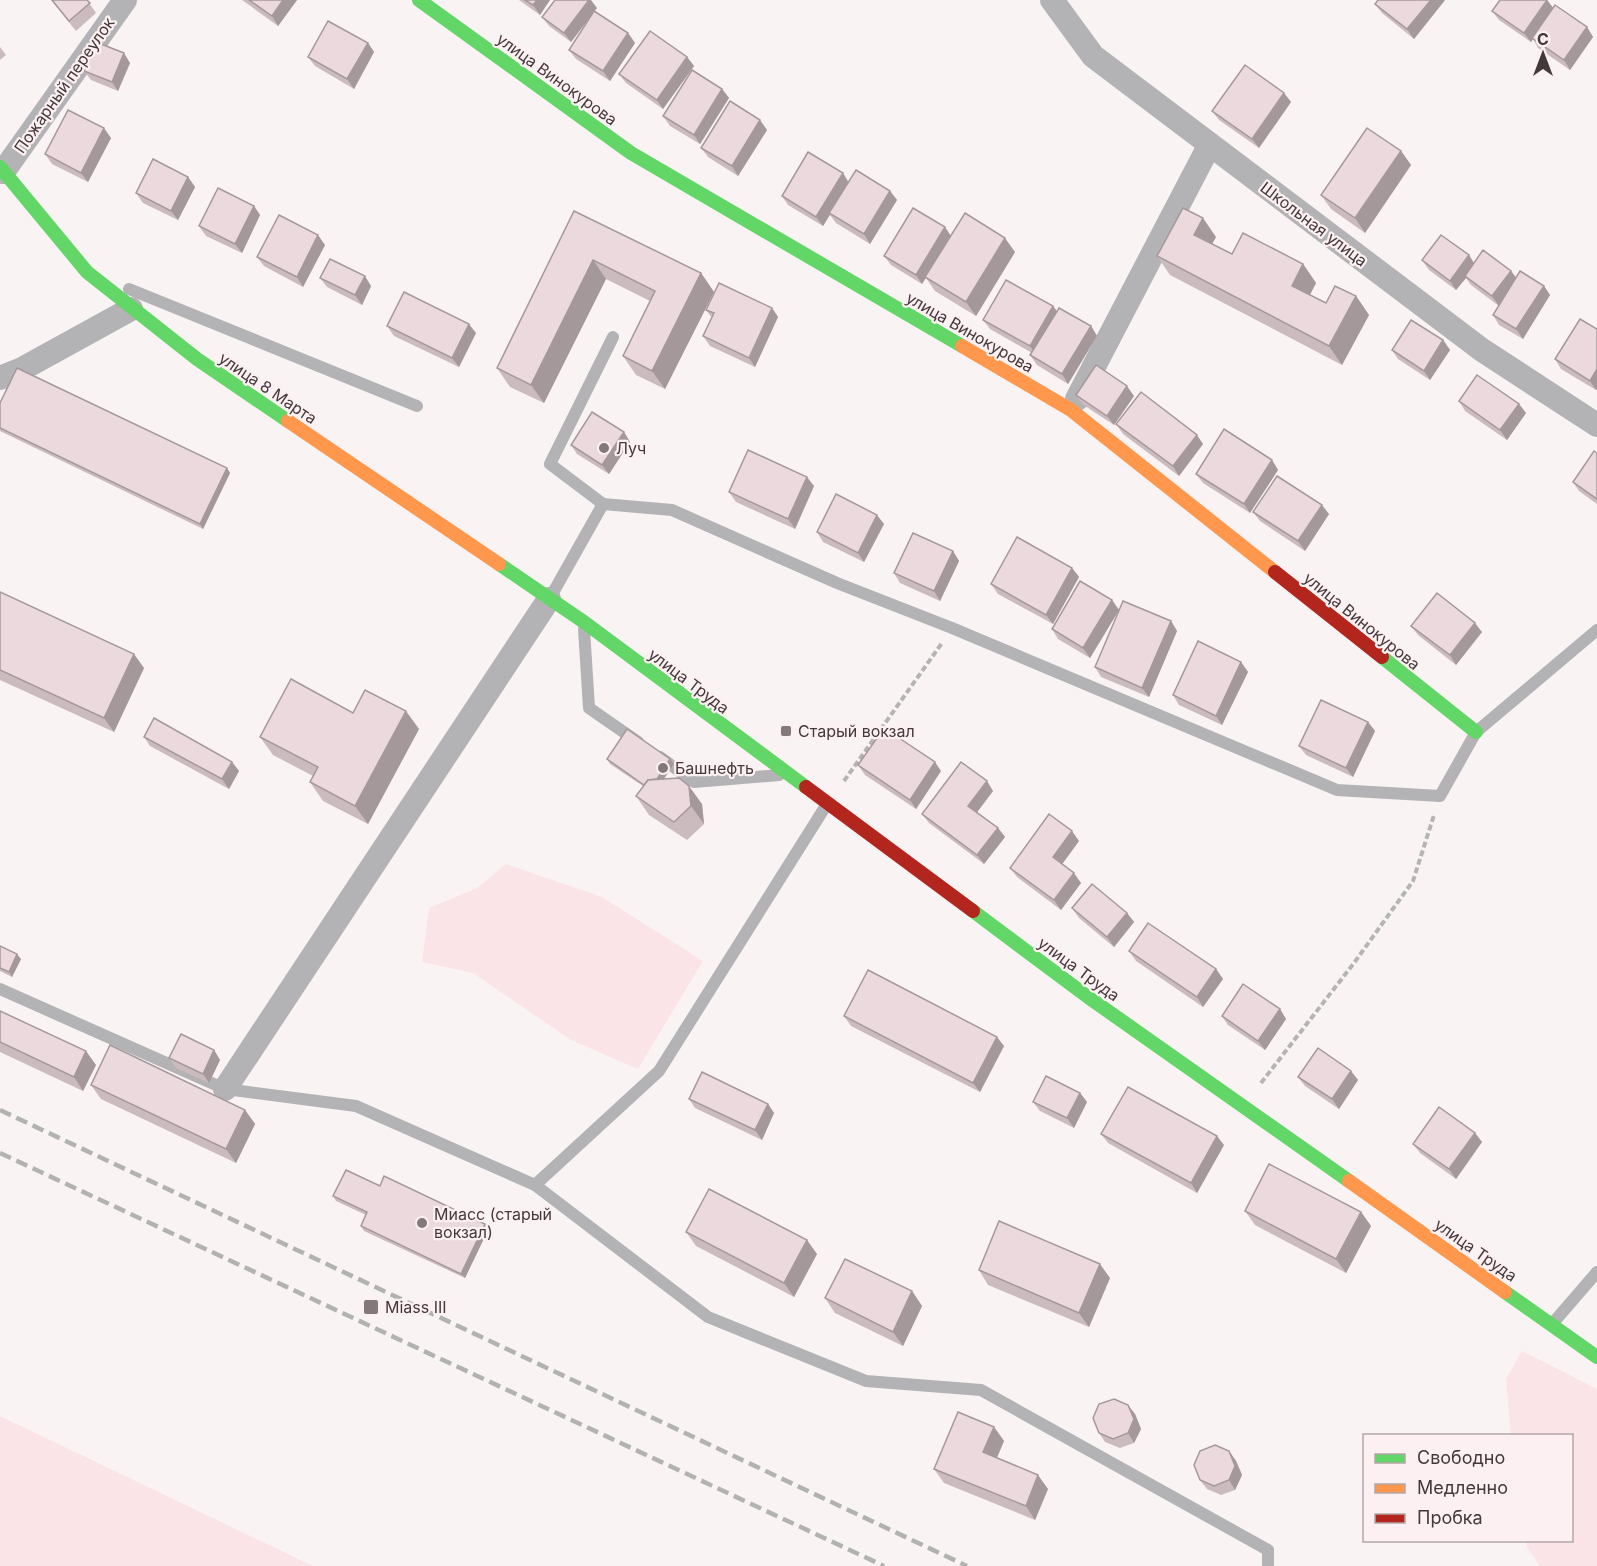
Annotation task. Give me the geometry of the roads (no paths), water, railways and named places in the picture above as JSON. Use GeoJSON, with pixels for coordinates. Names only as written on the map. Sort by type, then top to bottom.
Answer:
{"type":"FeatureCollection","features":[{"type":"Feature","properties":{"kind":"main road","name":"улица Винокурова"},"geometry":{"type":"LineString","coordinates":[[418,0],[631,153],[1071,410],[1476,732]]}},
{"type":"Feature","properties":{"kind":"main road","name":"улица 8 Марта"},"geometry":{"type":"LineString","coordinates":[[2,169],[87,272],[131,309],[196,359],[549,599]]}},
{"type":"Feature","properties":{"kind":"main road","name":"улица Труда"},"geometry":{"type":"LineString","coordinates":[[549,599],[584,622],[1088,997],[1244,1104],[1597,1357]]}},
{"type":"Feature","properties":{"kind":"street","name":"Пожарный переулок"},"geometry":{"type":"LineString","coordinates":[[2,169],[125,0]]}},
{"type":"Feature","properties":{"kind":"street","name":"Школьная улица"},"geometry":{"type":"LineString","coordinates":[[1055,1],[1093,56],[1209,146],[1482,350],[1597,425]]}},
{"type":"Feature","properties":{"kind":"street"},"geometry":{"type":"LineString","coordinates":[[1071,410],[1209,146]]}},
{"type":"Feature","properties":{"kind":"street"},"geometry":{"type":"LineString","coordinates":[[0,378],[22,369],[131,309]]}},
{"type":"Feature","properties":{"kind":"street"},"geometry":{"type":"LineString","coordinates":[[225,1089],[549,599]]}},
{"type":"Feature","properties":{"kind":"lane"},"geometry":{"type":"LineString","coordinates":[[87,272],[417,406]]}},
{"type":"Feature","properties":{"kind":"lane"},"geometry":{"type":"LineString","coordinates":[[613,337],[550,464],[603,504],[672,510],[837,583],[952,628],[1336,790],[1440,796],[1476,732],[1597,630]]}},
{"type":"Feature","properties":{"kind":"lane"},"geometry":{"type":"LineString","coordinates":[[549,599],[603,504]]}},
{"type":"Feature","properties":{"kind":"lane"},"geometry":{"type":"LineString","coordinates":[[584,622],[589,708],[694,782],[787,775]]}},
{"type":"Feature","properties":{"kind":"lane"},"geometry":{"type":"LineString","coordinates":[[535,1185],[659,1071],[828,803]]}},
{"type":"Feature","properties":{"kind":"lane"},"geometry":{"type":"LineString","coordinates":[[0,988],[225,1089],[356,1106],[535,1185],[708,1317],[866,1381],[981,1390],[1268,1550],[1268,1566]]}},
{"type":"Feature","properties":{"kind":"lane"},"geometry":{"type":"LineString","coordinates":[[1552,1324],[1597,1272]]}},
{"type":"Feature","properties":{"kind":"railway"},"geometry":{"type":"LineString","coordinates":[[0,1110],[967,1566]]}},
{"type":"Feature","properties":{"kind":"railway"},"geometry":{"type":"LineString","coordinates":[[0,1153],[884,1566]]}},
{"type":"Feature","properties":{"kind":"place","name":"Луч"},"geometry":{"type":"Point","coordinates":[604,448]}},
{"type":"Feature","properties":{"kind":"place","name":"Старый вокзал"},"geometry":{"type":"Point","coordinates":[786,731]}},
{"type":"Feature","properties":{"kind":"place","name":"Башнефть"},"geometry":{"type":"Point","coordinates":[663,768]}},
{"type":"Feature","properties":{"kind":"place","name":"Миасс (старый вокзал)"},"geometry":{"type":"Point","coordinates":[422,1223]}},
{"type":"Feature","properties":{"kind":"place","name":"Miass III"},"geometry":{"type":"Point","coordinates":[371,1307]}}]}
